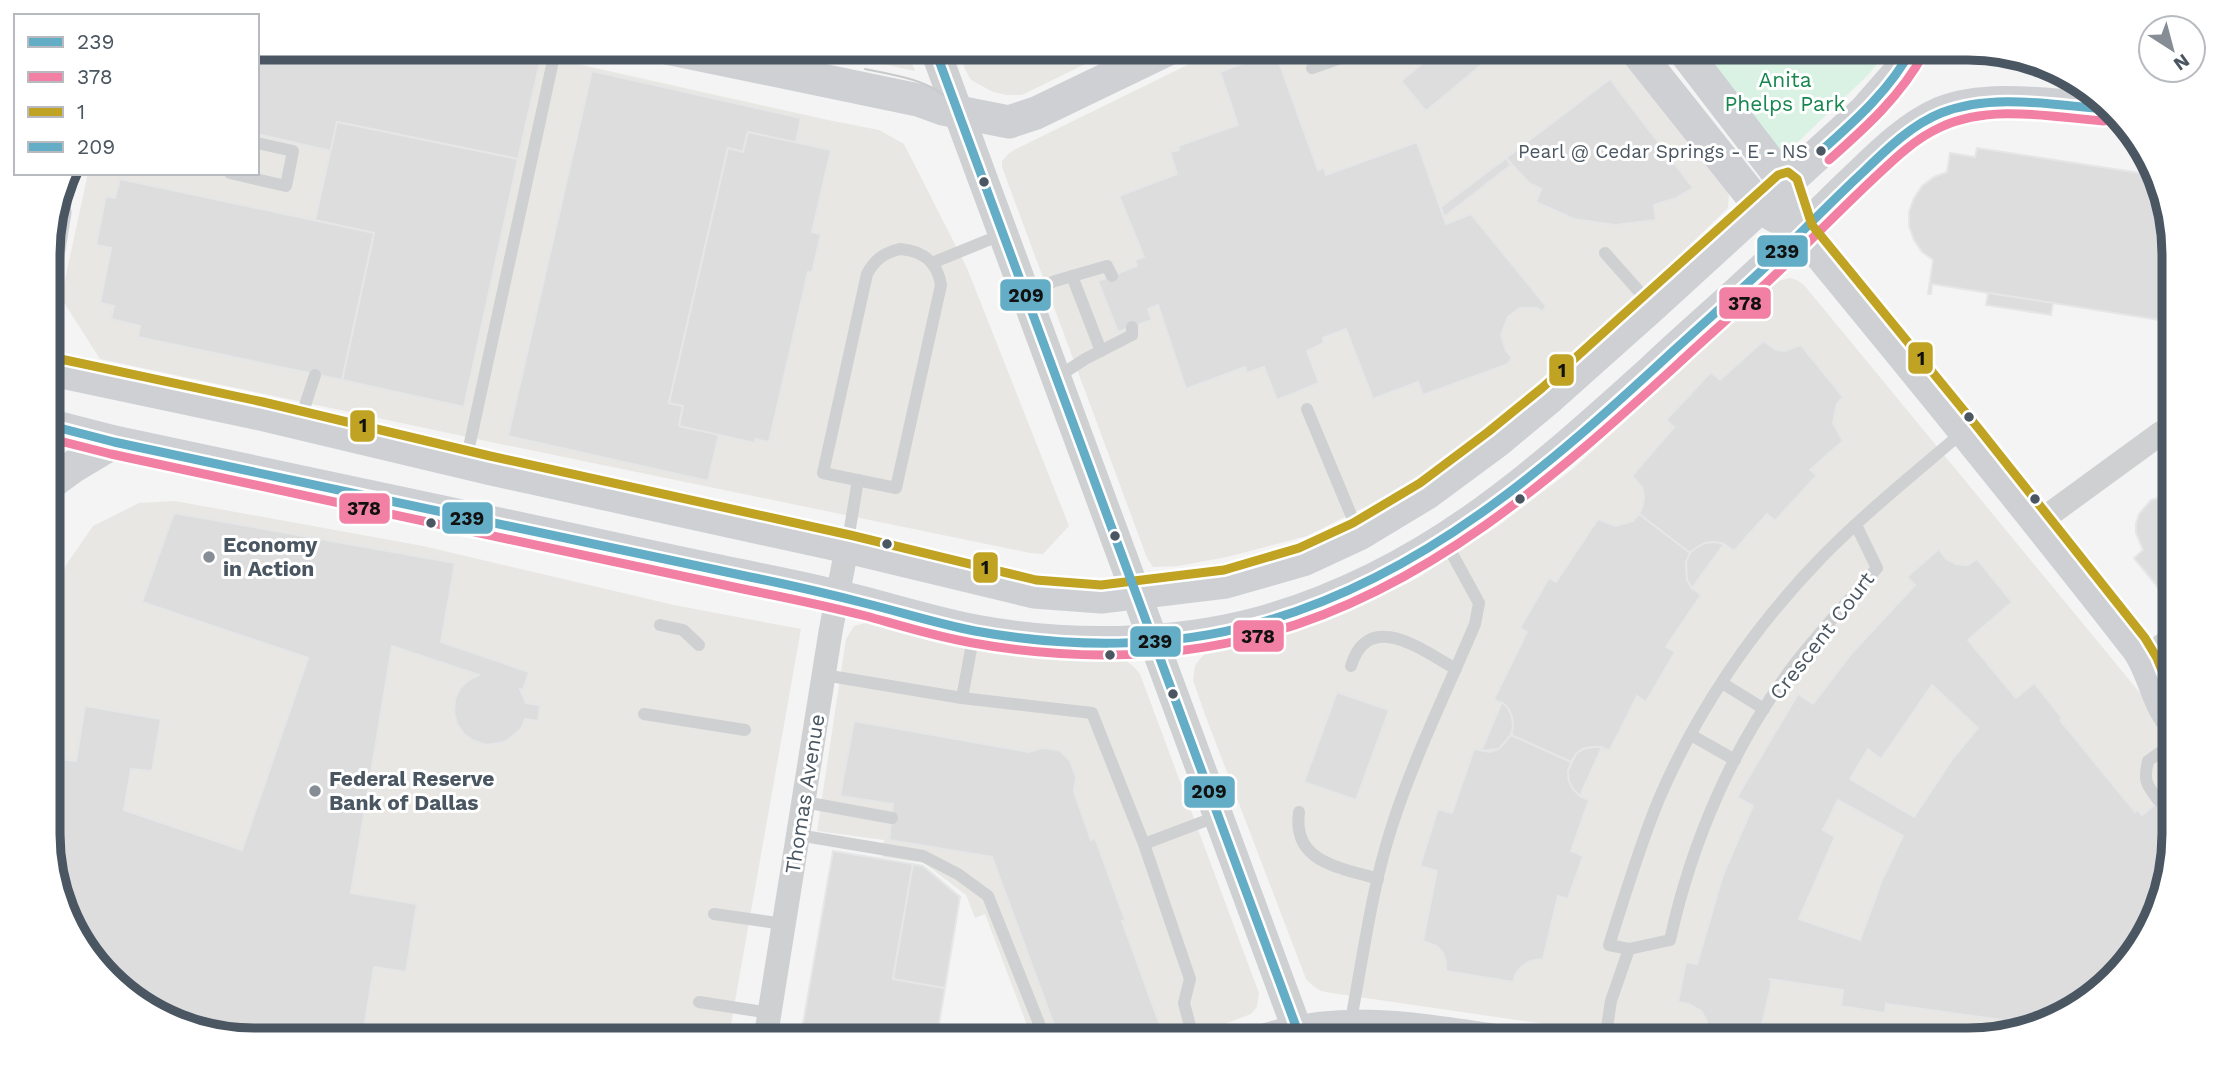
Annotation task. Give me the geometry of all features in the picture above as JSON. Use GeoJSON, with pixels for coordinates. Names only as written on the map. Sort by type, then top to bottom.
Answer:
{"type":"FeatureCollection","features":[{"type":"Feature","properties":{"kind":"main road"},"geometry":{"type":"LineString","coordinates":[[725,60],[1009,122],[1036,113],[1144,60]]}},
{"type":"Feature","properties":{"kind":"main road"},"geometry":{"type":"LineString","coordinates":[[1643,60],[1760,208],[1801,232],[2039,522],[2142,653],[2162,704]]}},
{"type":"Feature","properties":{"kind":"main road"},"geometry":{"type":"LineString","coordinates":[[1691,60],[1786,184],[1801,232]]}},
{"type":"Feature","properties":{"kind":"main road"},"geometry":{"type":"LineString","coordinates":[[60,372],[847,547],[1034,592],[1101,597],[1226,582],[1303,560],[1359,534],[1427,493],[1496,442],[1550,397],[1786,184],[1875,101],[1906,60]]}},
{"type":"Feature","properties":{"kind":"main road"},"geometry":{"type":"LineString","coordinates":[[60,428],[114,442],[837,596],[975,631],[1082,642],[1186,638],[1254,624],[1311,607],[1366,585],[1409,563],[1480,516],[1551,461],[1766,267],[1886,150],[1928,120],[1946,111],[1968,105],[1996,103],[2096,109]]}},
{"type":"Feature","properties":{"kind":"main road"},"geometry":{"type":"LineString","coordinates":[[60,476],[114,442]]}},
{"type":"Feature","properties":{"kind":"main road"},"geometry":{"type":"LineString","coordinates":[[2142,653],[2162,666]]}},
{"type":"Feature","properties":{"kind":"main road"},"geometry":{"type":"LineString","coordinates":[[1336,1028],[1350,1025],[1394,1028]]}},
{"type":"Feature","properties":{"kind":"street"},"geometry":{"type":"LineString","coordinates":[[938,60],[1296,1028]]}},
{"type":"Feature","properties":{"kind":"street"},"geometry":{"type":"LineString","coordinates":[[2039,522],[2162,433]]}},
{"type":"Feature","properties":{"kind":"street","name":"Thomas Avenue"},"geometry":{"type":"LineString","coordinates":[[767,1028],[847,547]]}},
{"type":"Feature","properties":{"kind":"lane"},"geometry":{"type":"LineString","coordinates":[[465,463],[553,60]]}},
{"type":"Feature","properties":{"kind":"lane"},"geometry":{"type":"LineString","coordinates":[[1312,68],[1335,60]]}},
{"type":"Feature","properties":{"kind":"lane"},"geometry":{"type":"LineString","coordinates":[[239,175],[286,186],[293,147],[259,143]]}},
{"type":"Feature","properties":{"kind":"lane"},"geometry":{"type":"LineString","coordinates":[[933,262],[1003,234]]}},
{"type":"Feature","properties":{"kind":"lane"},"geometry":{"type":"LineString","coordinates":[[912,250],[933,262],[941,285],[896,488],[858,480],[823,473],[867,274],[878,258],[888,252],[912,250]]}},
{"type":"Feature","properties":{"kind":"lane"},"geometry":{"type":"LineString","coordinates":[[1605,253],[1652,306]]}},
{"type":"Feature","properties":{"kind":"lane"},"geometry":{"type":"LineString","coordinates":[[1025,293],[1107,266],[1112,276]]}},
{"type":"Feature","properties":{"kind":"lane"},"geometry":{"type":"LineString","coordinates":[[1072,276],[1101,351]]}},
{"type":"Feature","properties":{"kind":"lane"},"geometry":{"type":"LineString","coordinates":[[1056,378],[1132,335],[1132,327]]}},
{"type":"Feature","properties":{"kind":"lane"},"geometry":{"type":"LineString","coordinates":[[299,423],[315,375]]}},
{"type":"Feature","properties":{"kind":"lane"},"geometry":{"type":"LineString","coordinates":[[1307,409],[1359,534]]}},
{"type":"Feature","properties":{"kind":"lane"},"geometry":{"type":"LineString","coordinates":[[1607,1028],[1611,1001],[1629,948],[1609,945],[1646,832],[1691,735],[1722,683],[1788,594],[1856,525],[1965,431]]}},
{"type":"Feature","properties":{"kind":"lane"},"geometry":{"type":"LineString","coordinates":[[847,547],[858,480]]}},
{"type":"Feature","properties":{"kind":"lane","name":"Crescent Court"},"geometry":{"type":"LineString","coordinates":[[1629,948],[1670,940],[1679,899],[1693,857],[1708,816],[1735,760],[1764,709],[1797,662],[1877,568],[1856,525]]}},
{"type":"Feature","properties":{"kind":"lane"},"geometry":{"type":"LineString","coordinates":[[1350,1025],[1378,879],[1391,827],[1475,624],[1479,603],[1444,541]]}},
{"type":"Feature","properties":{"kind":"lane"},"geometry":{"type":"LineString","coordinates":[[660,625],[683,630],[699,645]]}},
{"type":"Feature","properties":{"kind":"lane"},"geometry":{"type":"LineString","coordinates":[[962,698],[975,631]]}},
{"type":"Feature","properties":{"kind":"lane"},"geometry":{"type":"LineString","coordinates":[[1351,666],[1354,655],[1362,645],[1372,638],[1384,636],[1396,637],[1456,668]]}},
{"type":"Feature","properties":{"kind":"lane"},"geometry":{"type":"LineString","coordinates":[[2142,653],[2162,638]]}},
{"type":"Feature","properties":{"kind":"lane"},"geometry":{"type":"LineString","coordinates":[[824,675],[962,698],[1092,713],[1144,844],[1191,979],[1184,1003],[1191,1028]]}},
{"type":"Feature","properties":{"kind":"lane"},"geometry":{"type":"LineString","coordinates":[[1722,683],[1764,709]]}},
{"type":"Feature","properties":{"kind":"lane"},"geometry":{"type":"LineString","coordinates":[[644,714],[745,730]]}},
{"type":"Feature","properties":{"kind":"lane"},"geometry":{"type":"LineString","coordinates":[[1691,735],[1735,760]]}},
{"type":"Feature","properties":{"kind":"lane"},"geometry":{"type":"LineString","coordinates":[[2159,801],[2146,785],[2145,774],[2148,761],[2162,751]]}},
{"type":"Feature","properties":{"kind":"lane"},"geometry":{"type":"LineString","coordinates":[[804,802],[892,818]]}},
{"type":"Feature","properties":{"kind":"lane"},"geometry":{"type":"LineString","coordinates":[[1299,811],[1297,825],[1307,850],[1318,859],[1378,879]]}},
{"type":"Feature","properties":{"kind":"lane"},"geometry":{"type":"LineString","coordinates":[[1144,844],[1218,817]]}},
{"type":"Feature","properties":{"kind":"lane"},"geometry":{"type":"LineString","coordinates":[[799,835],[923,856],[958,874],[988,896],[1041,1028]]}},
{"type":"Feature","properties":{"kind":"lane"},"geometry":{"type":"LineString","coordinates":[[714,914],[784,924]]}},
{"type":"Feature","properties":{"kind":"lane"},"geometry":{"type":"LineString","coordinates":[[699,1002],[770,1013]]}},
{"type":"Feature","properties":{"kind":"shaded area"},"geometry":{"type":"Polygon","coordinates":[[[259,60],[559,60],[879,130],[904,144],[967,268],[1069,526],[1043,554],[1030,553],[100,359],[61,298],[88,175],[259,175],[259,60]]]}},
{"type":"Feature","properties":{"kind":"shaded area"},"geometry":{"type":"Polygon","coordinates":[[[866,60],[911,60],[915,71],[866,60]]]}},
{"type":"Feature","properties":{"kind":"shaded area"},"geometry":{"type":"Polygon","coordinates":[[[961,60],[1093,60],[1022,95],[993,92],[971,80],[961,60]]]}},
{"type":"Feature","properties":{"kind":"shaded area"},"geometry":{"type":"Polygon","coordinates":[[[1197,60],[1627,60],[1727,187],[1728,208],[1596,335],[1486,433],[1391,494],[1307,536],[1227,557],[1178,566],[1153,567],[1147,558],[1002,167],[1002,161],[1014,150],[1197,60]]]}},
{"type":"Feature","properties":{"kind":"shaded area"},"geometry":{"type":"Polygon","coordinates":[[[1790,278],[1804,285],[2162,720],[2160,860],[2147,909],[2136,932],[2105,972],[2065,1003],[2018,1022],[1980,1028],[1571,1028],[1321,991],[1306,979],[1204,712],[1193,680],[1195,666],[1205,654],[1213,651],[1339,616],[1416,579],[1498,526],[1574,468],[1778,281],[1790,278]]]}},
{"type":"Feature","properties":{"kind":"shaded area"},"geometry":{"type":"Polygon","coordinates":[[[175,501],[423,546],[674,605],[801,629],[730,1028],[241,1028],[215,1025],[179,1014],[156,1003],[116,972],[85,932],[66,885],[61,860],[60,708],[63,706],[60,695],[60,583],[66,565],[93,526],[139,503],[175,501]]]}},
{"type":"Feature","properties":{"kind":"shaded area"},"geometry":{"type":"Polygon","coordinates":[[[869,622],[1002,651],[1126,661],[1133,666],[1140,674],[1259,993],[1257,1007],[1251,1014],[1214,1028],[1028,1028],[985,914],[975,918],[966,895],[924,863],[882,857],[884,840],[817,831],[846,639],[854,626],[869,622]]]}},
{"type":"Feature","properties":{"kind":"green space","name":"Anita Phelps Park"},"geometry":{"type":"Polygon","coordinates":[[[1710,60],[1880,60],[1799,141],[1780,150],[1710,60]]]}},
{"type":"Feature","properties":{"kind":"building"},"geometry":{"type":"Polygon","coordinates":[[[259,60],[541,60],[518,159],[337,122],[331,151],[259,134],[259,60]]]}},
{"type":"Feature","properties":{"kind":"building"},"geometry":{"type":"Polygon","coordinates":[[[1251,60],[1278,60],[1318,170],[1324,167],[1326,175],[1417,142],[1446,224],[1471,214],[1546,306],[1542,312],[1537,308],[1520,308],[1508,317],[1501,335],[1506,351],[1512,357],[1508,364],[1423,395],[1418,382],[1373,399],[1346,329],[1323,338],[1324,343],[1307,351],[1319,383],[1277,400],[1264,367],[1247,373],[1245,367],[1186,389],[1158,305],[1148,309],[1152,320],[1118,332],[1098,281],[1137,266],[1135,260],[1144,257],[1119,196],[1177,174],[1170,152],[1179,150],[1178,146],[1238,125],[1220,72],[1251,60]]]}},
{"type":"Feature","properties":{"kind":"building"},"geometry":{"type":"Polygon","coordinates":[[[1427,60],[1487,60],[1426,111],[1401,81],[1427,60]]]}},
{"type":"Feature","properties":{"kind":"building"},"geometry":{"type":"Polygon","coordinates":[[[592,71],[801,118],[796,143],[748,132],[743,152],[728,148],[669,403],[683,406],[679,426],[719,434],[708,481],[508,436],[592,71]]]}},
{"type":"Feature","properties":{"kind":"building"},"geometry":{"type":"Polygon","coordinates":[[[1610,79],[1693,188],[1676,198],[1654,205],[1656,220],[1615,225],[1574,219],[1536,202],[1541,189],[1529,183],[1506,158],[1610,79]]]}},
{"type":"Feature","properties":{"kind":"building"},"geometry":{"type":"Polygon","coordinates":[[[337,122],[518,159],[464,407],[342,380],[374,233],[315,220],[337,122]]]}},
{"type":"Feature","properties":{"kind":"building"},"geometry":{"type":"Polygon","coordinates":[[[748,132],[831,150],[812,232],[821,234],[812,273],[808,272],[769,442],[755,439],[755,443],[679,426],[683,406],[669,403],[728,148],[743,152],[748,132]]]}},
{"type":"Feature","properties":{"kind":"building"},"geometry":{"type":"Polygon","coordinates":[[[1977,148],[2144,174],[2160,228],[2162,320],[1932,284],[1931,294],[1928,294],[1933,260],[1922,252],[1914,240],[1909,226],[1909,212],[1922,186],[1947,172],[1950,153],[1975,157],[1977,148]]]}},
{"type":"Feature","properties":{"kind":"building"},"geometry":{"type":"Polygon","coordinates":[[[1506,158],[1511,165],[1444,217],[1441,207],[1506,158]]]}},
{"type":"Feature","properties":{"kind":"building"},"geometry":{"type":"Polygon","coordinates":[[[120,179],[374,233],[342,380],[138,337],[140,326],[111,319],[114,306],[100,303],[111,248],[96,245],[106,196],[115,198],[120,179]]]}},
{"type":"Feature","properties":{"kind":"building"},"geometry":{"type":"Polygon","coordinates":[[[1988,293],[2053,303],[2051,315],[1986,305],[1988,293]]]}},
{"type":"Feature","properties":{"kind":"building"},"geometry":{"type":"Polygon","coordinates":[[[1763,341],[1784,351],[1801,345],[1843,397],[1837,404],[1833,423],[1843,441],[1810,470],[1817,475],[1775,521],[1767,514],[1734,551],[1715,542],[1705,543],[1690,553],[1639,514],[1644,496],[1642,487],[1632,476],[1674,427],[1666,420],[1711,372],[1720,380],[1763,341]]]}},
{"type":"Feature","properties":{"kind":"building"},"geometry":{"type":"Polygon","coordinates":[[[2162,498],[2162,592],[2134,558],[2143,550],[2136,533],[2136,524],[2139,514],[2151,500],[2162,498]]]}},
{"type":"Feature","properties":{"kind":"building","name":"Federal Reserve Bank of Dallas"},"geometry":{"type":"Polygon","coordinates":[[[174,513],[455,563],[441,642],[529,672],[523,690],[520,689],[526,703],[540,705],[538,721],[525,719],[521,729],[505,742],[486,745],[464,734],[457,724],[454,712],[455,699],[460,688],[479,675],[392,646],[351,893],[417,904],[406,972],[374,967],[364,1028],[241,1028],[215,1025],[179,1014],[156,1003],[116,972],[85,932],[66,885],[61,860],[60,759],[76,761],[85,706],[161,719],[152,771],[131,769],[124,810],[242,850],[308,658],[142,602],[174,513]]]}},
{"type":"Feature","properties":{"kind":"building"},"geometry":{"type":"Polygon","coordinates":[[[1639,514],[1690,553],[1686,562],[1687,580],[1701,595],[1666,647],[1675,652],[1646,702],[1637,696],[1610,750],[1592,747],[1583,749],[1571,762],[1511,735],[1512,717],[1508,708],[1494,699],[1527,632],[1520,628],[1549,578],[1556,582],[1598,519],[1615,526],[1633,521],[1639,514]]]}},
{"type":"Feature","properties":{"kind":"building"},"geometry":{"type":"Polygon","coordinates":[[[1705,543],[1724,544],[1692,588],[1687,580],[1686,562],[1690,553],[1705,543]]]}},
{"type":"Feature","properties":{"kind":"building"},"geometry":{"type":"Polygon","coordinates":[[[1939,549],[1946,559],[1956,564],[1968,565],[1977,559],[2012,602],[1968,640],[2016,698],[2034,683],[2062,718],[2060,720],[2135,812],[2138,810],[2142,815],[2162,799],[2160,860],[2147,909],[2136,932],[2105,972],[2065,1003],[2018,1022],[2001,1025],[2002,1020],[1886,1004],[1885,1013],[1841,1006],[1843,990],[1769,979],[1772,981],[1761,1028],[1707,1028],[1707,1021],[1701,1011],[1689,1004],[1678,1002],[1686,962],[1697,964],[1723,875],[1753,806],[1737,797],[1798,694],[1813,704],[1851,654],[1915,585],[1907,577],[1939,549]],[[1932,685],[1881,759],[1868,749],[1850,779],[1914,817],[1953,758],[1978,728],[1932,685]],[[1838,800],[1823,830],[1835,837],[1799,919],[1860,940],[1882,880],[1903,836],[1838,800]]]}},
{"type":"Feature","properties":{"kind":"building"},"geometry":{"type":"Polygon","coordinates":[[[1337,692],[1389,710],[1356,800],[1304,782],[1337,692]]]}},
{"type":"Feature","properties":{"kind":"building"},"geometry":{"type":"Polygon","coordinates":[[[1502,702],[1512,717],[1511,735],[1499,749],[1481,751],[1502,702]]]}},
{"type":"Feature","properties":{"kind":"building"},"geometry":{"type":"Polygon","coordinates":[[[854,721],[1029,752],[1042,748],[1059,750],[1070,761],[1076,777],[1074,792],[1091,840],[1095,838],[1161,1028],[1055,1028],[992,857],[889,840],[893,804],[840,796],[854,721]]]}},
{"type":"Feature","properties":{"kind":"building"},"geometry":{"type":"Polygon","coordinates":[[[1511,735],[1571,762],[1569,781],[1580,796],[1589,800],[1571,851],[1583,856],[1568,899],[1558,896],[1543,959],[1530,961],[1522,966],[1513,982],[1446,971],[1443,953],[1437,946],[1423,941],[1437,871],[1420,866],[1438,809],[1452,813],[1474,749],[1490,752],[1499,749],[1511,735]]]}},
{"type":"Feature","properties":{"kind":"building"},"geometry":{"type":"Polygon","coordinates":[[[1592,747],[1602,747],[1580,796],[1569,781],[1568,771],[1576,754],[1592,747]]]}},
{"type":"Feature","properties":{"kind":"building"},"geometry":{"type":"Polygon","coordinates":[[[833,851],[913,864],[893,979],[945,988],[938,1028],[802,1028],[833,851]]]}},
{"type":"Feature","properties":{"kind":"building"},"geometry":{"type":"Polygon","coordinates":[[[913,864],[923,866],[960,897],[945,988],[893,979],[913,864]]]}},
{"type":"Feature","properties":{"kind":"tram line"},"geometry":{"type":"LineString","coordinates":[[933,60],[960,135]]}},
{"type":"Feature","properties":{"kind":"tram line"},"geometry":{"type":"LineString","coordinates":[[865,69],[912,80],[939,92],[951,101],[970,129]]}},
{"type":"Feature","properties":{"kind":"transit line","name":"209"},"geometry":{"type":"LineString","coordinates":[[939,60],[1297,1028]]}},
{"type":"Feature","properties":{"kind":"transit line","name":"239"},"geometry":{"type":"LineString","coordinates":[[1821,151],[1860,116],[1905,60]]}},
{"type":"Feature","properties":{"kind":"transit line","name":"378"},"geometry":{"type":"LineString","coordinates":[[1829,160],[1893,97],[1920,60]]}},
{"type":"Feature","properties":{"kind":"transit line","name":"239"},"geometry":{"type":"LineString","coordinates":[[60,428],[114,442],[795,586],[975,631],[1082,643],[1190,638],[1259,623],[1318,603],[1375,578],[1429,548],[1480,514],[1578,437],[1763,269],[1890,147],[1930,118],[1981,103],[2022,102],[2096,108]]}},
{"type":"Feature","properties":{"kind":"transit line","name":"378"},"geometry":{"type":"LineString","coordinates":[[60,441],[822,605],[960,641],[1008,649],[1080,655],[1188,650],[1258,636],[1319,617],[1377,591],[1432,561],[1485,526],[1585,447],[1765,285],[1887,166],[1931,132],[1960,120],[2000,114],[2104,121]]}},
{"type":"Feature","properties":{"kind":"transit line","name":"1"},"geometry":{"type":"LineString","coordinates":[[60,359],[263,402],[490,456],[850,535],[1036,580],[1101,585],[1224,570],[1299,548],[1353,523],[1420,483],[1542,388],[1778,175],[1788,172],[1797,179],[1812,225],[2145,638],[2162,670]]}},
{"type":"Feature","properties":{"kind":"place","name":"Pearl @ Cedar Springs - E - NS"},"geometry":{"type":"Point","coordinates":[1821,151]}},
{"type":"Feature","properties":{"kind":"place","name":"Economy in Action"},"geometry":{"type":"Point","coordinates":[209,557]}},
{"type":"Feature","properties":{"kind":"place","name":"Federal Reserve Bank of Dallas"},"geometry":{"type":"Point","coordinates":[315,791]}}]}
